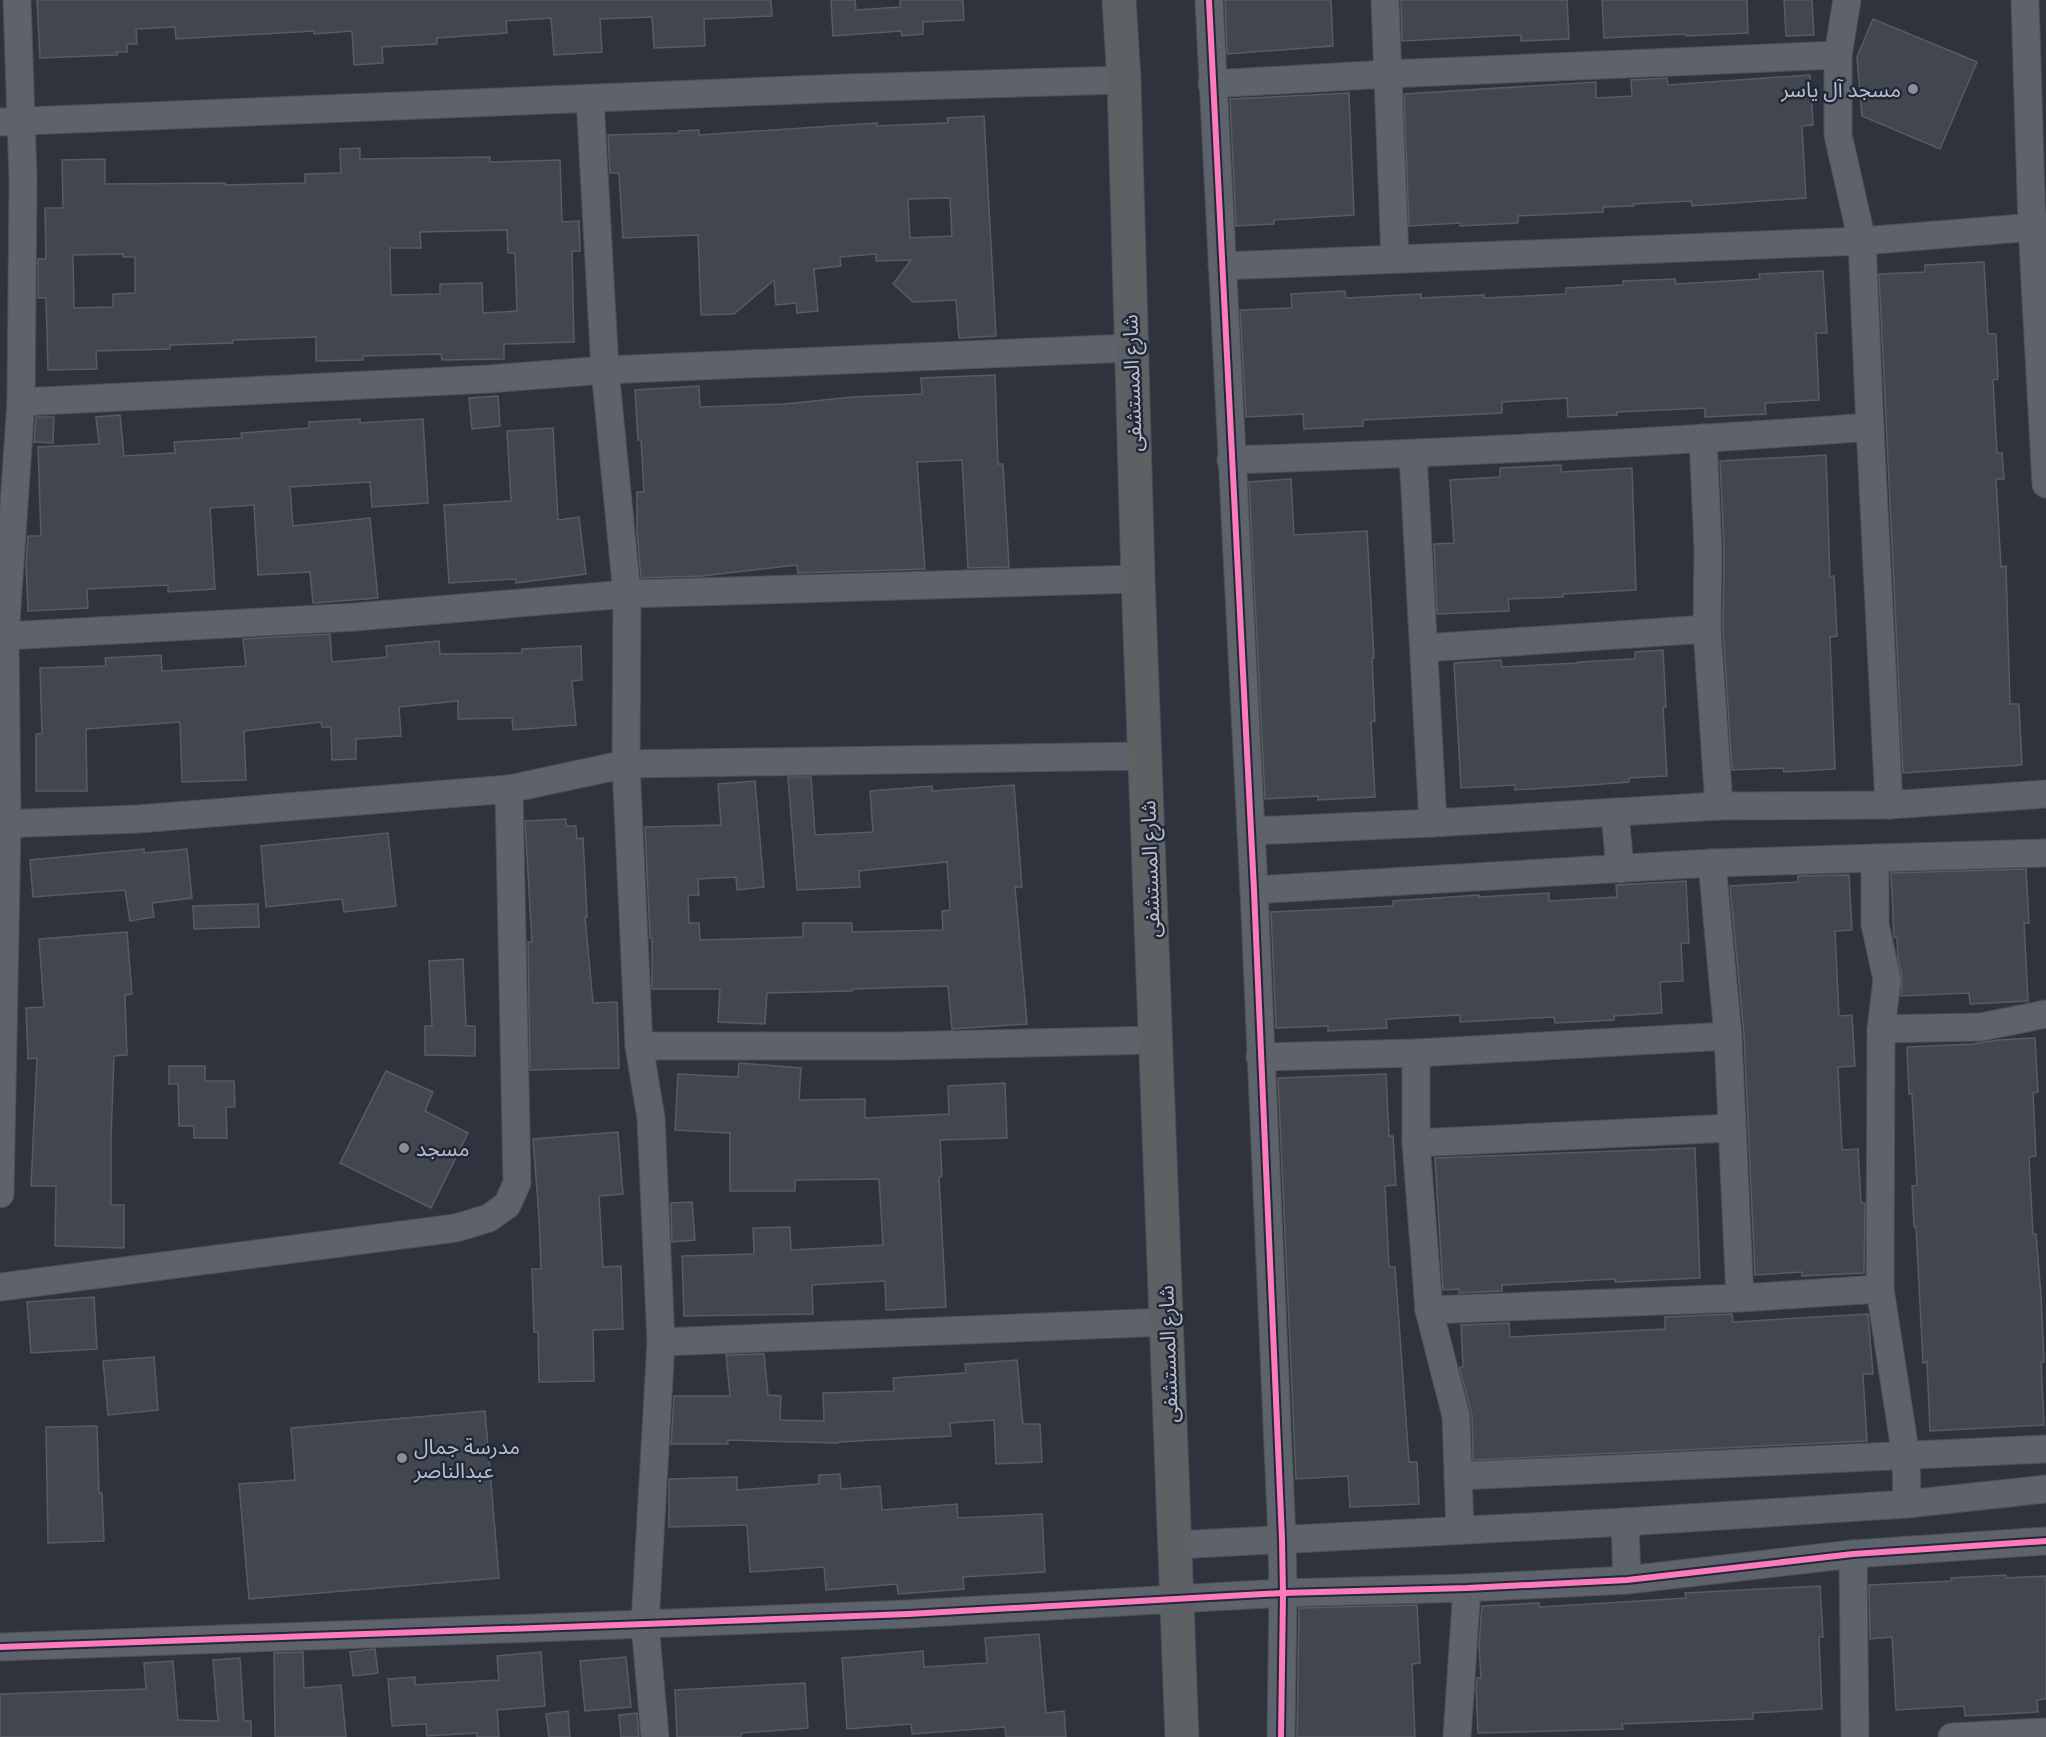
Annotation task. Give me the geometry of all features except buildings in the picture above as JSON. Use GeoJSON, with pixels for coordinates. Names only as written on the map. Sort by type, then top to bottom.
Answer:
{"type":"FeatureCollection","features":[{"type":"Feature","properties":{"kind":"highway","name":"شارع المستشفى"},"geometry":{"type":"LineString","coordinates":[[1119,0],[1124,80],[1138,579],[1182,1737]]}},
{"type":"Feature","properties":{"kind":"street"},"geometry":{"type":"LineString","coordinates":[[0,1194],[5,636],[21,402],[11,121],[17,0]]}},
{"type":"Feature","properties":{"kind":"street"},"geometry":{"type":"LineString","coordinates":[[1209,0],[1254,890],[1282,1539],[1281,1737]]}},
{"type":"Feature","properties":{"kind":"street"},"geometry":{"type":"LineString","coordinates":[[1385,0],[1395,259]]}},
{"type":"Feature","properties":{"kind":"street"},"geometry":{"type":"LineString","coordinates":[[1847,0],[1838,55],[1838,135],[1862,241],[1889,804]]}},
{"type":"Feature","properties":{"kind":"street"},"geometry":{"type":"LineString","coordinates":[[2025,0],[2036,42],[2046,484]]}},
{"type":"Feature","properties":{"kind":"street"},"geometry":{"type":"LineString","coordinates":[[1212,84],[1388,74],[1838,55]]}},
{"type":"Feature","properties":{"kind":"street"},"geometry":{"type":"LineString","coordinates":[[11,121],[846,88],[1124,80]]}},
{"type":"Feature","properties":{"kind":"street"},"geometry":{"type":"LineString","coordinates":[[590,99],[605,370],[627,594],[626,764],[639,1046],[651,1118],[661,1342],[645,1624],[656,1737]]}},
{"type":"Feature","properties":{"kind":"street"},"geometry":{"type":"LineString","coordinates":[[1222,266],[1862,241],[2039,226]]}},
{"type":"Feature","properties":{"kind":"street"},"geometry":{"type":"LineString","coordinates":[[21,402],[489,379],[605,370],[1131,348]]}},
{"type":"Feature","properties":{"kind":"street"},"geometry":{"type":"LineString","coordinates":[[1231,460],[1413,454],[1870,427]]}},
{"type":"Feature","properties":{"kind":"street"},"geometry":{"type":"LineString","coordinates":[[1703,438],[1708,549],[1707,629],[1719,806]]}},
{"type":"Feature","properties":{"kind":"street"},"geometry":{"type":"LineString","coordinates":[[1413,454],[1433,823]]}},
{"type":"Feature","properties":{"kind":"street"},"geometry":{"type":"LineString","coordinates":[[5,636],[355,617],[627,594],[1138,579]]}},
{"type":"Feature","properties":{"kind":"street"},"geometry":{"type":"LineString","coordinates":[[1424,648],[1707,629]]}},
{"type":"Feature","properties":{"kind":"street"},"geometry":{"type":"LineString","coordinates":[[4,824],[138,819],[509,789],[626,764],[1145,756]]}},
{"type":"Feature","properties":{"kind":"street"},"geometry":{"type":"LineString","coordinates":[[0,1287],[456,1228],[489,1218],[507,1205],[517,1183],[509,789]]}},
{"type":"Feature","properties":{"kind":"street"},"geometry":{"type":"LineString","coordinates":[[1251,831],[1719,806],[1889,804],[2046,794]]}},
{"type":"Feature","properties":{"kind":"street"},"geometry":{"type":"LineString","coordinates":[[1615,813],[1620,869]]}},
{"type":"Feature","properties":{"kind":"street"},"geometry":{"type":"LineString","coordinates":[[1254,890],[1712,863],[2046,853]]}},
{"type":"Feature","properties":{"kind":"street"},"geometry":{"type":"LineString","coordinates":[[1875,858],[1875,924],[1887,980],[1881,1029],[1880,1289],[1906,1456],[1907,1504]]}},
{"type":"Feature","properties":{"kind":"street"},"geometry":{"type":"LineString","coordinates":[[1712,863],[1728,1036],[1740,1298]]}},
{"type":"Feature","properties":{"kind":"street"},"geometry":{"type":"LineString","coordinates":[[1881,1029],[1982,1027],[2046,1014]]}},
{"type":"Feature","properties":{"kind":"street"},"geometry":{"type":"LineString","coordinates":[[1260,1058],[1416,1053],[1728,1036]]}},
{"type":"Feature","properties":{"kind":"street"},"geometry":{"type":"LineString","coordinates":[[639,1046],[883,1046],[1157,1040]]}},
{"type":"Feature","properties":{"kind":"street"},"geometry":{"type":"LineString","coordinates":[[1416,1053],[1416,1143],[1429,1311],[1456,1416],[1460,1530]]}},
{"type":"Feature","properties":{"kind":"street"},"geometry":{"type":"LineString","coordinates":[[1416,1143],[1731,1128]]}},
{"type":"Feature","properties":{"kind":"street"},"geometry":{"type":"LineString","coordinates":[[1429,1311],[1740,1298],[1880,1289]]}},
{"type":"Feature","properties":{"kind":"street"},"geometry":{"type":"LineString","coordinates":[[661,1342],[1167,1322]]}},
{"type":"Feature","properties":{"kind":"street"},"geometry":{"type":"LineString","coordinates":[[1458,1476],[2046,1449]]}},
{"type":"Feature","properties":{"kind":"street"},"geometry":{"type":"LineString","coordinates":[[1175,1545],[1625,1522],[1907,1504],[2046,1489]]}},
{"type":"Feature","properties":{"kind":"street"},"geometry":{"type":"LineString","coordinates":[[1625,1522],[1627,1580]]}},
{"type":"Feature","properties":{"kind":"street"},"geometry":{"type":"LineString","coordinates":[[0,1647],[645,1624],[1177,1600],[1283,1593],[1467,1588],[1627,1580],[1852,1554],[2046,1541]]}},
{"type":"Feature","properties":{"kind":"street"},"geometry":{"type":"LineString","coordinates":[[1852,1554],[1855,1737]]}},
{"type":"Feature","properties":{"kind":"street"},"geometry":{"type":"LineString","coordinates":[[1457,1737],[1467,1588]]}},
{"type":"Feature","properties":{"kind":"street"},"geometry":{"type":"LineString","coordinates":[[1952,1737],[2046,1732]]}},
{"type":"Feature","properties":{"kind":"cycle path"},"geometry":{"type":"LineString","coordinates":[[1209,0],[1254,890],[1282,1539],[1281,1737]]}},
{"type":"Feature","properties":{"kind":"cycle path"},"geometry":{"type":"LineString","coordinates":[[0,1647],[908,1614],[1283,1593],[1467,1588],[1627,1580],[1853,1554],[2046,1541]]}},
{"type":"Feature","properties":{"kind":"place","name":"مسجد آل ياسر"},"geometry":{"type":"Point","coordinates":[1913,89]}},
{"type":"Feature","properties":{"kind":"place","name":"مسجد"},"geometry":{"type":"Point","coordinates":[404,1148]}},
{"type":"Feature","properties":{"kind":"place","name":"مدرسة جمال عبدالناصر"},"geometry":{"type":"Point","coordinates":[402,1458]}}]}
